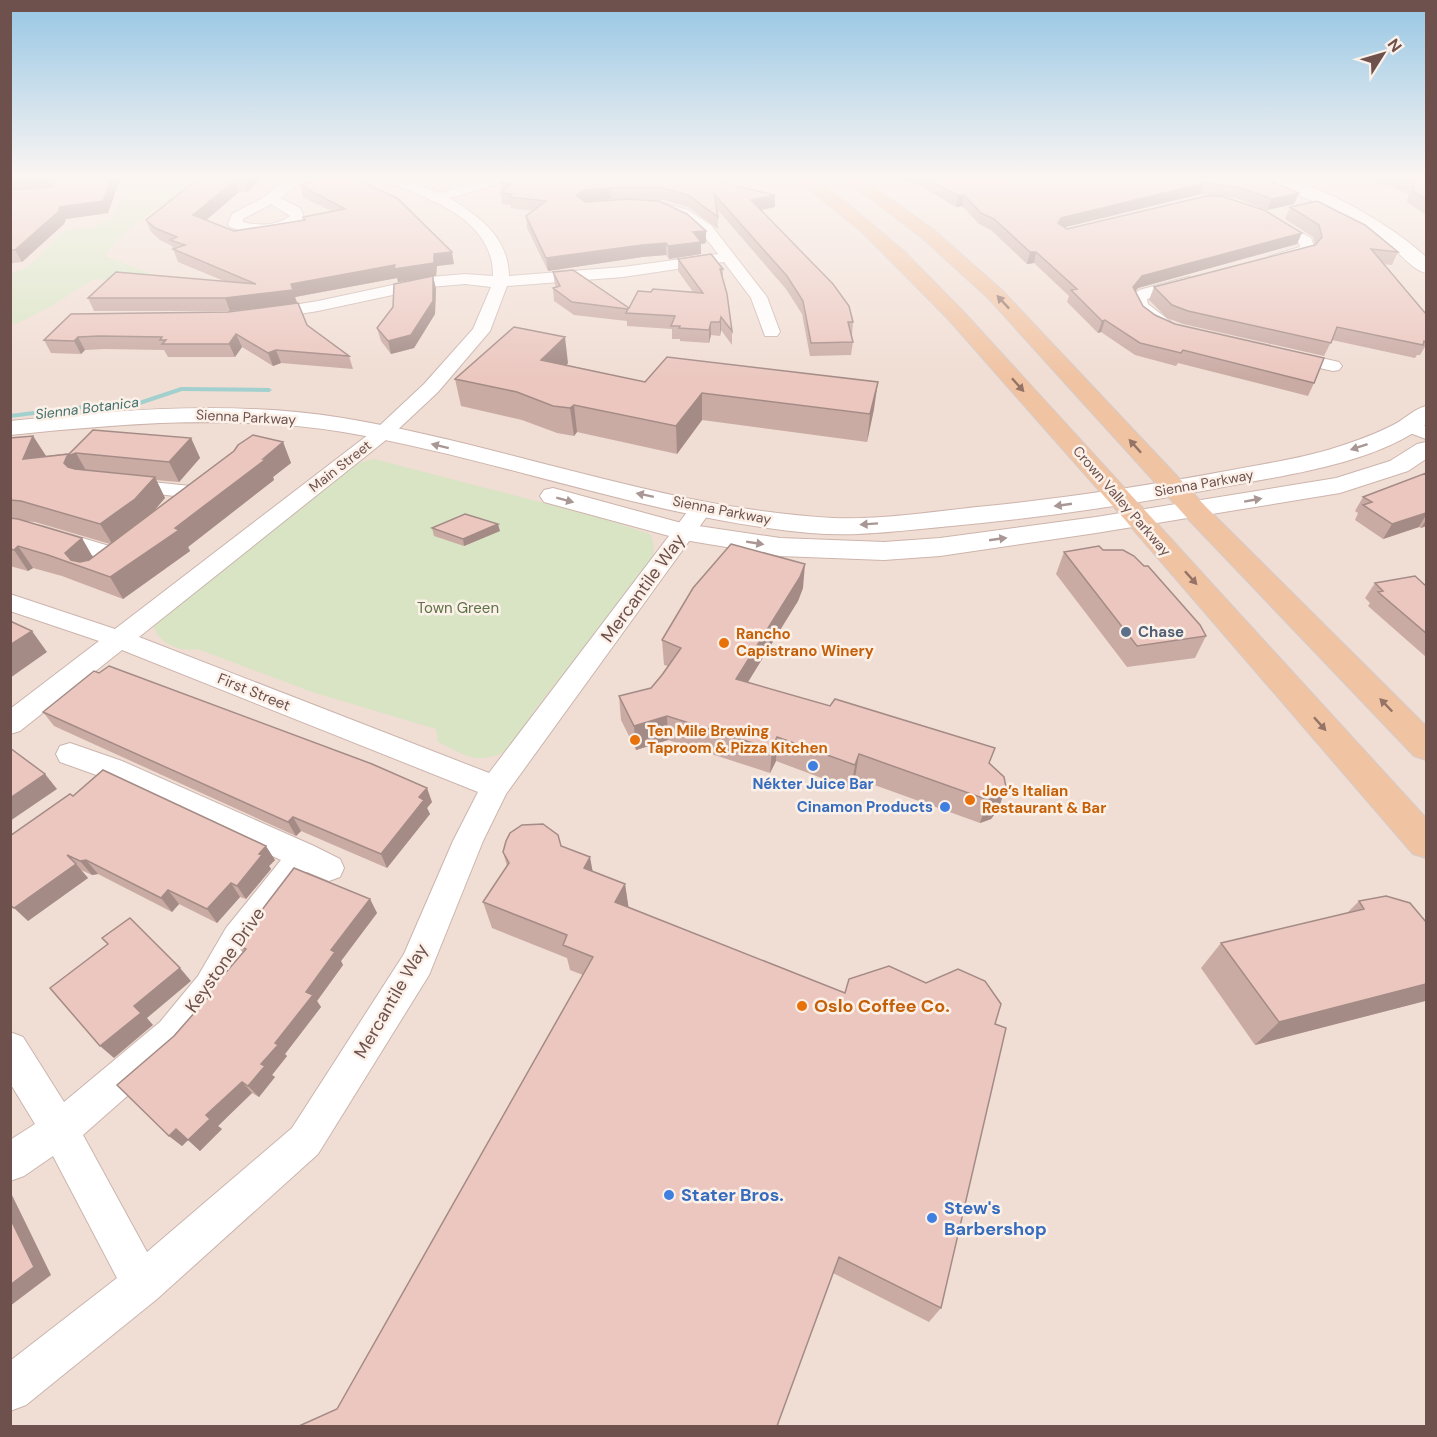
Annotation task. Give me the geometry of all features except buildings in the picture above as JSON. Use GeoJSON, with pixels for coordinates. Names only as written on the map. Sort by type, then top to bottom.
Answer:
{"type":"FeatureCollection","features":[{"type":"Feature","properties":{"kind":"main road","name":"Crown Valley Parkway"},"geometry":{"type":"LineString","coordinates":[[884,244],[923,279],[1130,508],[1426,843]]}},
{"type":"Feature","properties":{"kind":"main road"},"geometry":{"type":"LineString","coordinates":[[939,244],[995,294],[1185,499],[1426,747]]}},
{"type":"Feature","properties":{"kind":"main road"},"geometry":{"type":"LineString","coordinates":[[1399,244],[1426,267]]}},
{"type":"Feature","properties":{"kind":"main road","name":"Sienna Parkway"},"geometry":{"type":"LineString","coordinates":[[10,428],[102,418],[186,414],[263,416],[375,439],[693,520],[780,547],[884,551],[940,547],[1185,499],[1340,485],[1399,466],[1426,449]]}},
{"type":"Feature","properties":{"kind":"main road","name":"Sienna Parkway"},"geometry":{"type":"LineString","coordinates":[[1185,499],[1383,439],[1422,422]]}},
{"type":"Feature","properties":{"kind":"main road","name":"Sienna Parkway"},"geometry":{"type":"LineString","coordinates":[[10,441],[194,429],[375,439]]}},
{"type":"Feature","properties":{"kind":"street","name":"Main Street"},"geometry":{"type":"LineString","coordinates":[[10,724],[375,439],[431,388],[481,331],[501,281],[501,260],[493,244]]}},
{"type":"Feature","properties":{"kind":"street"},"geometry":{"type":"LineString","coordinates":[[719,244],[759,297],[771,332]]}},
{"type":"Feature","properties":{"kind":"street"},"geometry":{"type":"LineString","coordinates":[[1263,262],[1304,252],[1308,248],[1307,244]]}},
{"type":"Feature","properties":{"kind":"street"},"geometry":{"type":"LineString","coordinates":[[244,317],[417,286],[438,287],[623,272],[730,257]]}},
{"type":"Feature","properties":{"kind":"street"},"geometry":{"type":"LineString","coordinates":[[1177,330],[1160,324],[1140,306],[1139,298],[1145,293],[1199,279]]}},
{"type":"Feature","properties":{"kind":"street"},"geometry":{"type":"LineString","coordinates":[[342,301],[352,321]]}},
{"type":"Feature","properties":{"kind":"street"},"geometry":{"type":"LineString","coordinates":[[1266,350],[1333,366]]}},
{"type":"Feature","properties":{"kind":"street"},"geometry":{"type":"LineString","coordinates":[[172,514],[217,479]]}},
{"type":"Feature","properties":{"kind":"street"},"geometry":{"type":"LineString","coordinates":[[99,483],[200,493]]}},
{"type":"Feature","properties":{"kind":"street","name":"Mercantile Way"},"geometry":{"type":"LineString","coordinates":[[10,1389],[142,1284],[305,1141],[417,964],[468,841],[495,787],[693,520]]}},
{"type":"Feature","properties":{"kind":"street"},"geometry":{"type":"LineString","coordinates":[[10,528],[34,531],[118,556]]}},
{"type":"Feature","properties":{"kind":"street"},"geometry":{"type":"LineString","coordinates":[[93,574],[136,542]]}},
{"type":"Feature","properties":{"kind":"street","name":"First Street"},"geometry":{"type":"LineString","coordinates":[[10,602],[120,639],[495,787]]}},
{"type":"Feature","properties":{"kind":"street","name":"Keystone Drive"},"geometry":{"type":"LineString","coordinates":[[10,1162],[60,1130],[172,1034],[210,987],[238,938],[316,862],[112,769],[70,754]]}},
{"type":"Feature","properties":{"kind":"street"},"geometry":{"type":"LineString","coordinates":[[84,788],[112,769]]}},
{"type":"Feature","properties":{"kind":"street"},"geometry":{"type":"LineString","coordinates":[[10,1049],[60,1130],[142,1284]]}},
{"type":"Feature","properties":{"kind":"shaded area"},"geometry":{"type":"Polygon","coordinates":[[[11,244],[1426,244],[1426,1426],[11,1426],[11,244]]]}},
{"type":"Feature","properties":{"kind":"green space"},"geometry":{"type":"Polygon","coordinates":[[[51,244],[115,244],[105,256],[150,273],[133,282],[94,279],[53,305],[16,324],[11,322],[11,273],[27,268],[51,244]]]}},
{"type":"Feature","properties":{"kind":"green space","name":"Town Green"},"geometry":{"type":"Polygon","coordinates":[[[374,459],[598,517],[650,534],[653,541],[653,556],[641,574],[533,712],[520,738],[497,755],[487,758],[467,756],[438,742],[436,729],[312,692],[198,649],[172,646],[161,639],[154,628],[173,604],[201,588],[326,481],[351,465],[374,459]]]}},
{"type":"Feature","properties":{"kind":"waterway","name":"Sienna Botanica"},"geometry":{"type":"LineString","coordinates":[[10,416],[140,403],[181,389],[269,390]]}},
{"type":"Feature","properties":{"kind":"place","name":"Chase"},"geometry":{"type":"Point","coordinates":[1126,632]}},
{"type":"Feature","properties":{"kind":"place","name":"Rancho Capistrano Winery"},"geometry":{"type":"Point","coordinates":[724,643]}},
{"type":"Feature","properties":{"kind":"place","name":"Ten Mile Brewing Taproom & Pizza Kitchen"},"geometry":{"type":"Point","coordinates":[635,740]}},
{"type":"Feature","properties":{"kind":"place","name":"Nékter Juice Bar"},"geometry":{"type":"Point","coordinates":[813,766]}},
{"type":"Feature","properties":{"kind":"place","name":"Joe’s Italian Restaurant & Bar"},"geometry":{"type":"Point","coordinates":[970,800]}},
{"type":"Feature","properties":{"kind":"place","name":"Cinamon Products"},"geometry":{"type":"Point","coordinates":[945,807]}},
{"type":"Feature","properties":{"kind":"place","name":"Oslo Coffee Co."},"geometry":{"type":"Point","coordinates":[802,1006]}},
{"type":"Feature","properties":{"kind":"place","name":"Stater Bros."},"geometry":{"type":"Point","coordinates":[669,1195]}},
{"type":"Feature","properties":{"kind":"place","name":"Stew's Barbershop"},"geometry":{"type":"Point","coordinates":[932,1218]}}]}
